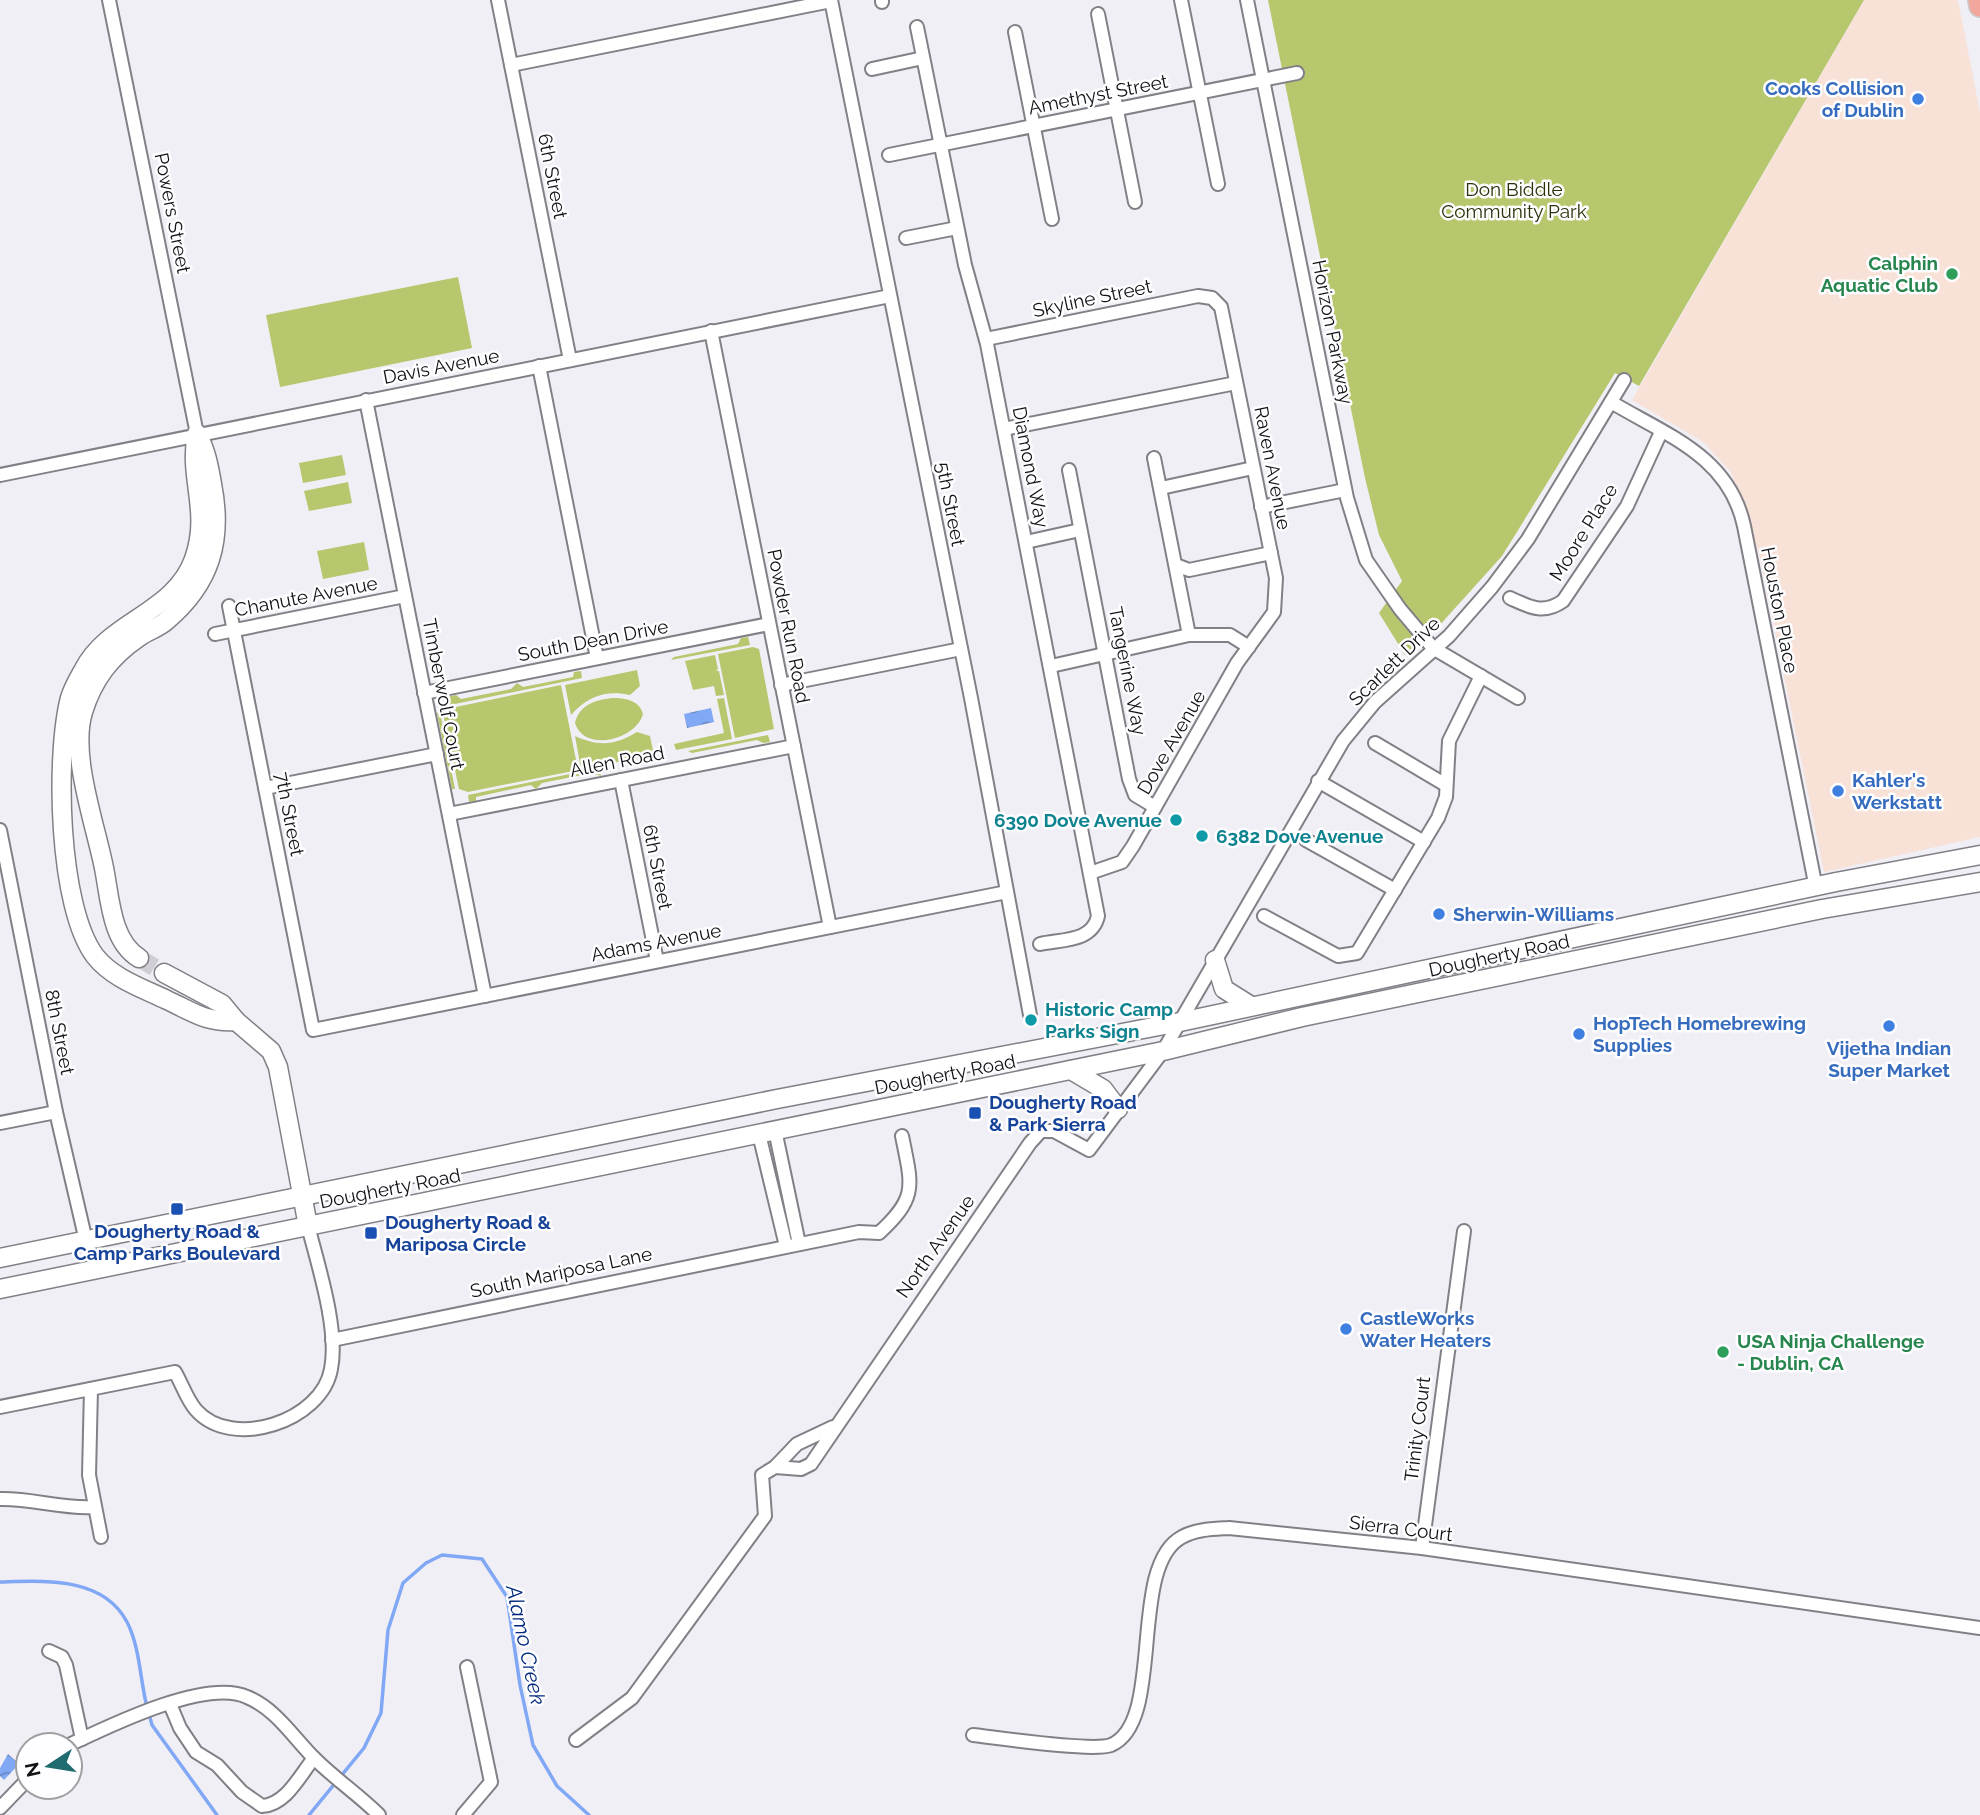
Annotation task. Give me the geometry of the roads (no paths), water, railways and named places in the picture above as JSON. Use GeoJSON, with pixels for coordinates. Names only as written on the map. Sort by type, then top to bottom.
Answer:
{"type":"FeatureCollection","features":[{"type":"Feature","properties":{"kind":"main road"},"geometry":{"type":"LineString","coordinates":[[1979,0],[1980,6]]}},
{"type":"Feature","properties":{"kind":"main road"},"geometry":{"type":"LineString","coordinates":[[139,958],[117,933],[79,746],[82,714],[94,682],[115,655],[164,622],[189,599],[208,567],[216,544],[218,512],[206,450],[197,434]]}},
{"type":"Feature","properties":{"kind":"main road"},"geometry":{"type":"LineString","coordinates":[[197,434],[193,455],[203,523],[194,560],[168,596],[152,611],[107,641],[86,665],[71,695],[64,728],[63,846],[77,920],[96,957],[116,975],[214,1022],[236,1021]]}},
{"type":"Feature","properties":{"kind":"main road","name":"Dougherty Road"},"geometry":{"type":"LineString","coordinates":[[0,1258],[777,1099],[1180,1022],[1980,855]]}},
{"type":"Feature","properties":{"kind":"main road"},"geometry":{"type":"LineString","coordinates":[[1842,906],[1860,892],[1889,885],[1902,870]]}},
{"type":"Feature","properties":{"kind":"main road","name":"Dougherty Road"},"geometry":{"type":"LineString","coordinates":[[0,1289],[1163,1051],[1302,1017],[1610,953],[1842,906],[1980,882]]}},
{"type":"Feature","properties":{"kind":"main road"},"geometry":{"type":"LineString","coordinates":[[1610,953],[1635,938],[1679,929],[1689,914]]}},
{"type":"Feature","properties":{"kind":"main road"},"geometry":{"type":"LineString","coordinates":[[1215,960],[1224,989],[1251,1006]]}},
{"type":"Feature","properties":{"kind":"main road"},"geometry":{"type":"LineString","coordinates":[[164,973],[222,1004],[236,1021],[271,1051],[278,1067],[309,1226]]}},
{"type":"Feature","properties":{"kind":"main road"},"geometry":{"type":"LineString","coordinates":[[1071,1070],[1103,1089],[1118,1109]]}},
{"type":"Feature","properties":{"kind":"street","name":"Powers Street"},"geometry":{"type":"LineString","coordinates":[[109,0],[197,434]]}},
{"type":"Feature","properties":{"kind":"street","name":"6th Street"},"geometry":{"type":"LineString","coordinates":[[498,0],[570,360]]}},
{"type":"Feature","properties":{"kind":"street"},"geometry":{"type":"LineString","coordinates":[[1181,0],[1218,184]]}},
{"type":"Feature","properties":{"kind":"street","name":"Horizon Parkway"},"geometry":{"type":"LineString","coordinates":[[1247,0],[1345,490],[1366,560],[1400,609],[1433,648],[1518,698]]}},
{"type":"Feature","properties":{"kind":"street"},"geometry":{"type":"LineString","coordinates":[[512,65],[831,1]]}},
{"type":"Feature","properties":{"kind":"street","name":"5th Street"},"geometry":{"type":"LineString","coordinates":[[831,1],[961,649],[1030,1015]]}},
{"type":"Feature","properties":{"kind":"street"},"geometry":{"type":"LineString","coordinates":[[1098,14],[1135,202]]}},
{"type":"Feature","properties":{"kind":"street","name":"Diamond Way"},"geometry":{"type":"LineString","coordinates":[[917,27],[957,228],[986,339],[1098,916],[1095,928],[1087,935],[1040,944]]}},
{"type":"Feature","properties":{"kind":"street"},"geometry":{"type":"LineString","coordinates":[[1015,32],[1052,219]]}},
{"type":"Feature","properties":{"kind":"street"},"geometry":{"type":"LineString","coordinates":[[872,69],[923,58]]}},
{"type":"Feature","properties":{"kind":"street","name":"Amethyst Street"},"geometry":{"type":"LineString","coordinates":[[889,155],[1297,73]]}},
{"type":"Feature","properties":{"kind":"street"},"geometry":{"type":"LineString","coordinates":[[906,238],[957,228]]}},
{"type":"Feature","properties":{"kind":"street","name":"Davis Avenue"},"geometry":{"type":"LineString","coordinates":[[0,475],[890,296]]}},
{"type":"Feature","properties":{"kind":"street","name":"Skyline Street"},"geometry":{"type":"LineString","coordinates":[[986,339],[1198,296],[1207,297]]}},
{"type":"Feature","properties":{"kind":"street","name":"Raven Avenue"},"geometry":{"type":"LineString","coordinates":[[1207,297],[1221,307],[1276,578],[1274,611],[1250,647]]}},
{"type":"Feature","properties":{"kind":"street","name":"Powder Run Road"},"geometry":{"type":"LineString","coordinates":[[711,331],[830,927]]}},
{"type":"Feature","properties":{"kind":"street"},"geometry":{"type":"LineString","coordinates":[[539,366],[597,658]]}},
{"type":"Feature","properties":{"kind":"street","name":"Scarlett Drive"},"geometry":{"type":"LineString","coordinates":[[1089,1150],[1163,1051],[1343,741],[1375,702],[1449,636],[1492,587],[1528,540],[1624,380]]}},
{"type":"Feature","properties":{"kind":"street"},"geometry":{"type":"LineString","coordinates":[[1004,429],[1236,383]]}},
{"type":"Feature","properties":{"kind":"street","name":"Timberwolf Court"},"geometry":{"type":"LineString","coordinates":[[366,400],[485,996]]}},
{"type":"Feature","properties":{"kind":"street","name":"Houston Place"},"geometry":{"type":"LineString","coordinates":[[1611,402],[1708,460],[1724,477],[1737,503],[1816,888]]}},
{"type":"Feature","properties":{"kind":"street","name":"Moore Place"},"geometry":{"type":"LineString","coordinates":[[1510,598],[1536,609],[1553,608],[1563,601],[1627,506],[1661,432]]}},
{"type":"Feature","properties":{"kind":"street"},"geometry":{"type":"LineString","coordinates":[[1154,458],[1189,635]]}},
{"type":"Feature","properties":{"kind":"street"},"geometry":{"type":"LineString","coordinates":[[1161,488],[1253,468]]}},
{"type":"Feature","properties":{"kind":"street","name":"Tangerine Way"},"geometry":{"type":"LineString","coordinates":[[1069,470],[1129,779],[1136,794],[1155,807]]}},
{"type":"Feature","properties":{"kind":"street"},"geometry":{"type":"LineString","coordinates":[[1261,507],[1345,490]]}},
{"type":"Feature","properties":{"kind":"street"},"geometry":{"type":"LineString","coordinates":[[1026,541],[1080,530]]}},
{"type":"Feature","properties":{"kind":"street"},"geometry":{"type":"LineString","coordinates":[[1176,565],[1189,570],[1270,553]]}},
{"type":"Feature","properties":{"kind":"street","name":"Chanute Avenue"},"geometry":{"type":"LineString","coordinates":[[215,634],[405,596]]}},
{"type":"Feature","properties":{"kind":"street","name":"7th Street"},"geometry":{"type":"LineString","coordinates":[[229,606],[313,1030]]}},
{"type":"Feature","properties":{"kind":"street","name":"South Dean Drive"},"geometry":{"type":"LineString","coordinates":[[424,693],[769,624]]}},
{"type":"Feature","properties":{"kind":"street"},"geometry":{"type":"LineString","coordinates":[[1051,666],[1189,635],[1230,635],[1250,647]]}},
{"type":"Feature","properties":{"kind":"street","name":"Dove Avenue"},"geometry":{"type":"LineString","coordinates":[[1090,873],[1122,862],[1250,647]]}},
{"type":"Feature","properties":{"kind":"street"},"geometry":{"type":"LineString","coordinates":[[781,685],[961,649]]}},
{"type":"Feature","properties":{"kind":"street"},"geometry":{"type":"LineString","coordinates":[[1264,916],[1328,952],[1350,956],[1357,953],[1438,818],[1447,785],[1449,741],[1455,723],[1481,676]]}},
{"type":"Feature","properties":{"kind":"street"},"geometry":{"type":"LineString","coordinates":[[1375,743],[1447,785]]}},
{"type":"Feature","properties":{"kind":"street","name":"Allen Road"},"geometry":{"type":"LineString","coordinates":[[449,814],[794,746]]}},
{"type":"Feature","properties":{"kind":"street"},"geometry":{"type":"LineString","coordinates":[[265,788],[437,754]]}},
{"type":"Feature","properties":{"kind":"street","name":"6th Street"},"geometry":{"type":"LineString","coordinates":[[621,780],[657,961]]}},
{"type":"Feature","properties":{"kind":"street"},"geometry":{"type":"LineString","coordinates":[[1318,781],[1424,842]]}},
{"type":"Feature","properties":{"kind":"street","name":"8th Street"},"geometry":{"type":"LineString","coordinates":[[0,830],[56,1112],[86,1241]]}},
{"type":"Feature","properties":{"kind":"street"},"geometry":{"type":"LineString","coordinates":[[1306,840],[1395,890]]}},
{"type":"Feature","properties":{"kind":"street","name":"Adams Avenue"},"geometry":{"type":"LineString","coordinates":[[313,1030],[1007,892]]}},
{"type":"Feature","properties":{"kind":"street"},"geometry":{"type":"LineString","coordinates":[[0,1123],[56,1112]]}},
{"type":"Feature","properties":{"kind":"street","name":"North Avenue"},"geometry":{"type":"LineString","coordinates":[[775,1467],[801,1469],[811,1464],[1035,1137],[1041,1131],[1054,1131],[1089,1150]]}},
{"type":"Feature","properties":{"kind":"street"},"geometry":{"type":"LineString","coordinates":[[767,1132],[793,1245]]}},
{"type":"Feature","properties":{"kind":"street","name":"South Mariposa Lane"},"geometry":{"type":"LineString","coordinates":[[332,1340],[859,1232],[879,1233],[899,1214],[911,1181],[902,1136]]}},
{"type":"Feature","properties":{"kind":"street"},"geometry":{"type":"LineString","coordinates":[[0,1407],[175,1372],[196,1411],[217,1423],[242,1430],[270,1426],[295,1416],[311,1404],[331,1370],[332,1340],[309,1226]]}},
{"type":"Feature","properties":{"kind":"street","name":"Trinity Court"},"geometry":{"type":"LineString","coordinates":[[1422,1548],[1464,1231]]}},
{"type":"Feature","properties":{"kind":"street"},"geometry":{"type":"LineString","coordinates":[[91,1389],[89,1475],[93,1507],[101,1537]]}},
{"type":"Feature","properties":{"kind":"street"},"geometry":{"type":"LineString","coordinates":[[576,1740],[632,1698],[765,1516],[761,1475],[775,1467],[797,1444],[834,1427]]}},
{"type":"Feature","properties":{"kind":"street"},"geometry":{"type":"LineString","coordinates":[[0,1499],[93,1507]]}},
{"type":"Feature","properties":{"kind":"street","name":"Sierra Court"},"geometry":{"type":"LineString","coordinates":[[973,1735],[1110,1746],[1126,1735],[1137,1714],[1157,1575],[1168,1548],[1182,1536],[1205,1530],[1229,1528],[1422,1548],[1980,1628]]}},
{"type":"Feature","properties":{"kind":"street"},"geometry":{"type":"LineString","coordinates":[[49,1650],[62,1657],[66,1665],[80,1731]]}},
{"type":"Feature","properties":{"kind":"street"},"geometry":{"type":"LineString","coordinates":[[463,1815],[491,1782],[467,1667]]}},
{"type":"Feature","properties":{"kind":"street"},"geometry":{"type":"LineString","coordinates":[[84,1738],[196,1693],[245,1695],[269,1710],[317,1761],[379,1815]]}},
{"type":"Feature","properties":{"kind":"street"},"geometry":{"type":"LineString","coordinates":[[168,1704],[196,1752],[217,1765],[243,1792],[262,1806],[276,1804],[317,1761]]}},
{"type":"Feature","properties":{"kind":"street"},"geometry":{"type":"LineString","coordinates":[[0,1808],[14,1794]]}},
{"type":"Feature","properties":{"kind":"water"},"geometry":{"type":"Polygon","coordinates":[[[711,708],[714,722],[687,728],[684,714],[711,708]]]}},
{"type":"Feature","properties":{"kind":"water"},"geometry":{"type":"Polygon","coordinates":[[[8,1754],[14,1759],[14,1769],[4,1780],[0,1776],[0,1768],[8,1754]]]}},
{"type":"Feature","properties":{"kind":"waterway","name":"Alamo Creek"},"geometry":{"type":"LineString","coordinates":[[309,1815],[364,1748],[381,1713],[388,1630],[403,1583],[426,1563],[442,1555],[482,1559],[507,1597],[520,1685],[533,1745],[557,1786],[589,1815]]}},
{"type":"Feature","properties":{"kind":"waterway","name":"Alamo Creek"},"geometry":{"type":"LineString","coordinates":[[0,1582],[71,1584],[103,1596],[116,1607],[127,1622],[135,1642],[147,1707]]}},
{"type":"Feature","properties":{"kind":"waterway","name":"Alamo Creek"},"geometry":{"type":"LineString","coordinates":[[149,1714],[152,1725],[217,1815]]}},
{"type":"Feature","properties":{"kind":"tunnel"},"geometry":{"type":"LineString","coordinates":[[139,958],[164,973]]}},
{"type":"Feature","properties":{"kind":"place","name":"Cooks Collision of Dublin"},"geometry":{"type":"Point","coordinates":[1918,99]}},
{"type":"Feature","properties":{"kind":"place","name":"Calphin Aquatic Club"},"geometry":{"type":"Point","coordinates":[1952,274]}},
{"type":"Feature","properties":{"kind":"place","name":"Kahler's Werkstatt"},"geometry":{"type":"Point","coordinates":[1838,791]}},
{"type":"Feature","properties":{"kind":"place","name":"6390 Dove Avenue"},"geometry":{"type":"Point","coordinates":[1176,820]}},
{"type":"Feature","properties":{"kind":"place","name":"6382 Dove Avenue"},"geometry":{"type":"Point","coordinates":[1202,836]}},
{"type":"Feature","properties":{"kind":"place","name":"Sherwin-Williams"},"geometry":{"type":"Point","coordinates":[1439,914]}},
{"type":"Feature","properties":{"kind":"place","name":"Historic Camp Parks Sign"},"geometry":{"type":"Point","coordinates":[1031,1020]}},
{"type":"Feature","properties":{"kind":"place","name":"Vijetha Indian Super Market"},"geometry":{"type":"Point","coordinates":[1889,1026]}},
{"type":"Feature","properties":{"kind":"place","name":"HopTech Homebrewing Supplies"},"geometry":{"type":"Point","coordinates":[1579,1034]}},
{"type":"Feature","properties":{"kind":"place","name":"Dougherty Road & Park Sierra"},"geometry":{"type":"Point","coordinates":[975,1113]}},
{"type":"Feature","properties":{"kind":"place","name":"Dougherty Road & Camp Parks Boulevard"},"geometry":{"type":"Point","coordinates":[177,1209]}},
{"type":"Feature","properties":{"kind":"place","name":"Dougherty Road & Mariposa Circle"},"geometry":{"type":"Point","coordinates":[371,1233]}},
{"type":"Feature","properties":{"kind":"place","name":"CastleWorks Water Heaters"},"geometry":{"type":"Point","coordinates":[1346,1329]}},
{"type":"Feature","properties":{"kind":"place","name":"USA Ninja Challenge - Dublin, CA"},"geometry":{"type":"Point","coordinates":[1723,1352]}},
{"type":"Feature","properties":{"kind":"park label","name":"Don Biddle Community Park"},"geometry":{"type":"Point","coordinates":[1514,200]}}]}
